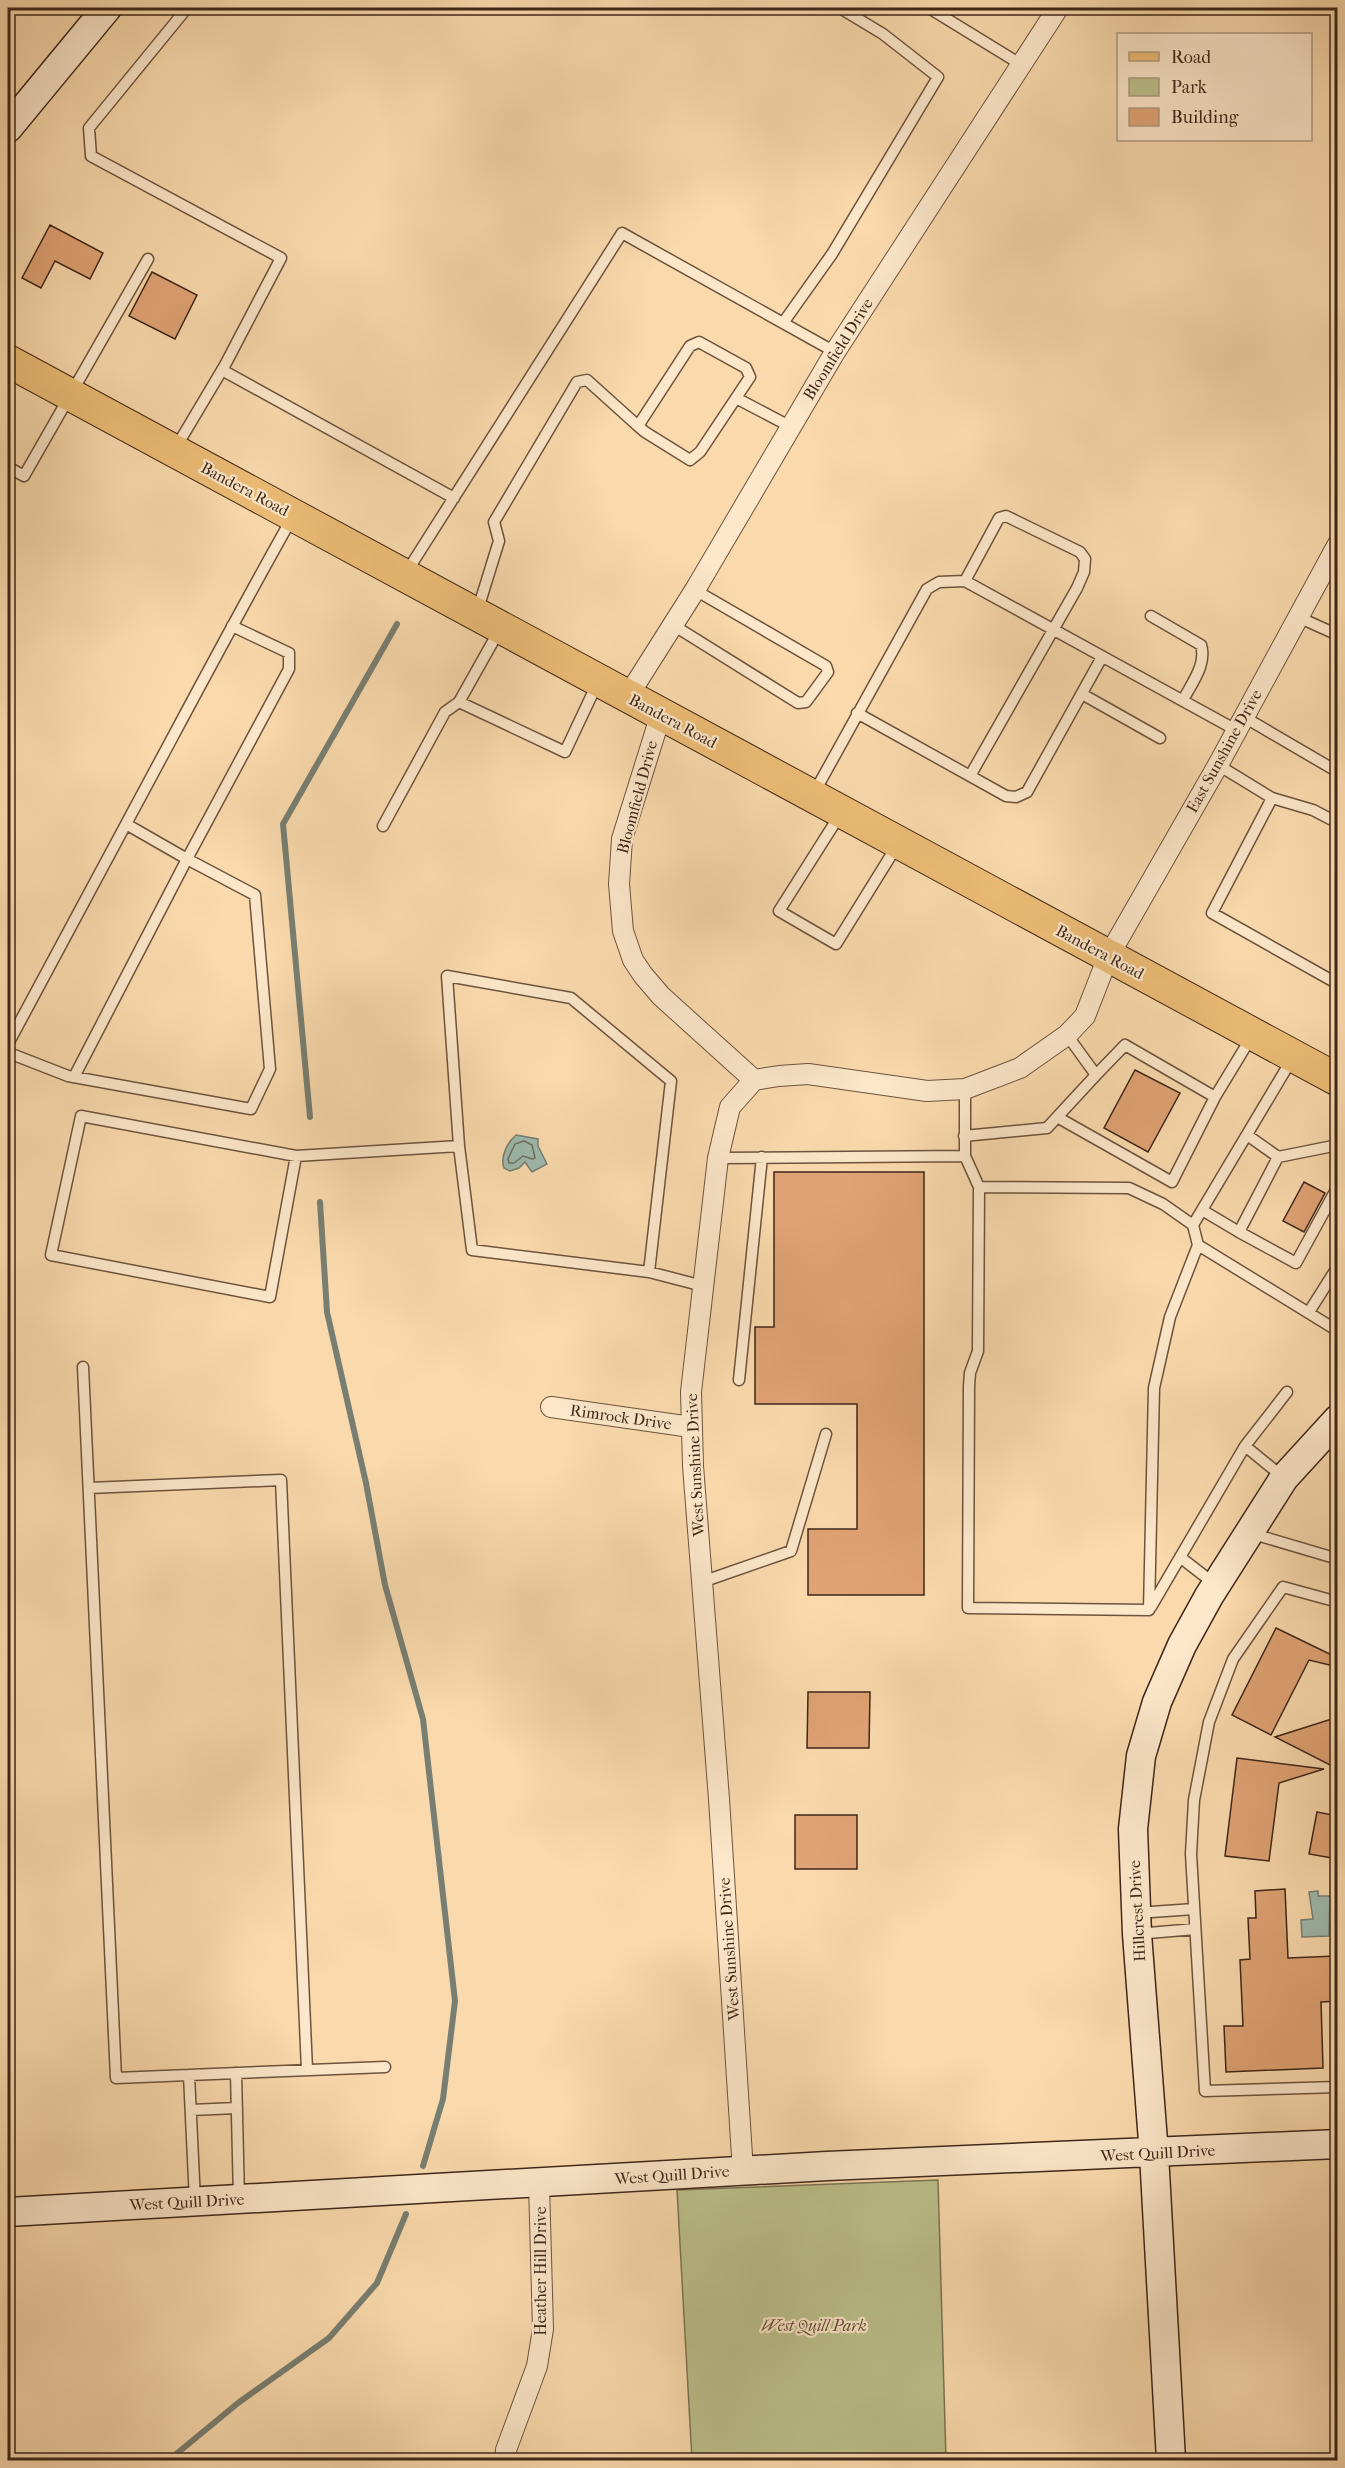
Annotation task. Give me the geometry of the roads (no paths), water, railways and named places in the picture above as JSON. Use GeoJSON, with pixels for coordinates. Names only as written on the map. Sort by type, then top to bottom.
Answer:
{"type":"FeatureCollection","features":[{"type":"Feature","properties":{"kind":"main road","name":"Bandera Road"},"geometry":{"type":"LineString","coordinates":[[8,361],[841,813],[1336,1078]]}},
{"type":"Feature","properties":{"kind":"street"},"geometry":{"type":"LineString","coordinates":[[8,128],[106,8]]}},
{"type":"Feature","properties":{"kind":"street","name":"Bloomfield Drive"},"geometry":{"type":"LineString","coordinates":[[628,696],[695,590],[835,352],[1058,8]]}},
{"type":"Feature","properties":{"kind":"street","name":"East Sunshine Drive"},"geometry":{"type":"LineString","coordinates":[[1108,957],[1218,765],[1338,544]]}},
{"type":"Feature","properties":{"kind":"street","name":"Bloomfield Drive"},"geometry":{"type":"LineString","coordinates":[[661,714],[622,839],[619,884],[623,932],[633,960],[661,996],[754,1080]]}},
{"type":"Feature","properties":{"kind":"street"},"geometry":{"type":"LineString","coordinates":[[754,1080],[808,1074],[927,1091],[965,1089],[1020,1068],[1067,1035],[1085,1016],[1108,957]]}},
{"type":"Feature","properties":{"kind":"street","name":"West Sunshine Drive"},"geometry":{"type":"LineString","coordinates":[[743,2171],[719,1799],[691,1427],[691,1392],[718,1158],[729,1107],[754,1080]]}},
{"type":"Feature","properties":{"kind":"street","name":"Rimrock Drive"},"geometry":{"type":"LineString","coordinates":[[551,1407],[691,1427]]}},
{"type":"Feature","properties":{"kind":"street","name":"Hillcrest Drive"},"geometry":{"type":"LineString","coordinates":[[1171,2460],[1154,2154],[1137,1924],[1133,1829],[1141,1756],[1156,1702],[1182,1646],[1216,1585],[1284,1478],[1336,1422]]}},
{"type":"Feature","properties":{"kind":"street","name":"West Quill Drive"},"geometry":{"type":"LineString","coordinates":[[8,2212],[743,2171],[1338,2144]]}},
{"type":"Feature","properties":{"kind":"street","name":"Heather Hill Drive"},"geometry":{"type":"LineString","coordinates":[[505,2460],[506,2450],[537,2366],[543,2329],[539,2184]]}},
{"type":"Feature","properties":{"kind":"lane"},"geometry":{"type":"LineString","coordinates":[[174,451],[222,369],[281,258],[91,156],[89,128],[187,8]]}},
{"type":"Feature","properties":{"kind":"lane"},"geometry":{"type":"LineString","coordinates":[[783,323],[832,254],[938,78],[883,34],[840,8]]}},
{"type":"Feature","properties":{"kind":"lane"},"geometry":{"type":"LineString","coordinates":[[929,8],[1022,65]]}},
{"type":"Feature","properties":{"kind":"lane"},"geometry":{"type":"LineString","coordinates":[[405,576],[622,233],[835,352]]}},
{"type":"Feature","properties":{"kind":"lane"},"geometry":{"type":"LineString","coordinates":[[8,468],[24,476],[148,259]]}},
{"type":"Feature","properties":{"kind":"lane"},"geometry":{"type":"LineString","coordinates":[[383,826],[445,712],[459,702],[488,621],[499,541],[494,522],[577,382],[587,380],[645,432],[690,460],[700,452],[750,377],[746,368],[699,342],[690,346],[639,426]]}},
{"type":"Feature","properties":{"kind":"lane"},"geometry":{"type":"LineString","coordinates":[[222,369],[454,498]]}},
{"type":"Feature","properties":{"kind":"lane"},"geometry":{"type":"LineString","coordinates":[[736,398],[791,427]]}},
{"type":"Feature","properties":{"kind":"lane"},"geometry":{"type":"LineString","coordinates":[[126,824],[255,895],[270,1069],[251,1109],[74,1077],[9,1053],[8,1045],[126,824],[232,626],[293,515]]}},
{"type":"Feature","properties":{"kind":"lane"},"geometry":{"type":"LineString","coordinates":[[965,581],[999,518],[1006,516],[1080,552],[1085,559],[1084,572],[970,776]]}},
{"type":"Feature","properties":{"kind":"lane"},"geometry":{"type":"LineString","coordinates":[[812,796],[927,589],[939,582],[965,581],[1183,700],[1240,724],[1338,772]]}},
{"type":"Feature","properties":{"kind":"lane"},"geometry":{"type":"LineString","coordinates":[[673,625],[798,703],[806,702],[828,672],[826,666],[695,590]]}},
{"type":"Feature","properties":{"kind":"lane"},"geometry":{"type":"LineString","coordinates":[[1151,616],[1201,645],[1204,654],[1202,663],[1183,700]]}},
{"type":"Feature","properties":{"kind":"lane"},"geometry":{"type":"LineString","coordinates":[[1298,617],[1338,635]]}},
{"type":"Feature","properties":{"kind":"lane"},"geometry":{"type":"LineString","coordinates":[[74,1077],[289,669],[289,652],[232,626]]}},
{"type":"Feature","properties":{"kind":"lane"},"geometry":{"type":"LineString","coordinates":[[857,713],[1006,796],[1016,797],[1027,792],[1102,657]]}},
{"type":"Feature","properties":{"kind":"lane"},"geometry":{"type":"LineString","coordinates":[[459,702],[565,752],[598,681]]}},
{"type":"Feature","properties":{"kind":"lane"},"geometry":{"type":"LineString","coordinates":[[1082,694],[1160,738]]}},
{"type":"Feature","properties":{"kind":"lane"},"geometry":{"type":"LineString","coordinates":[[1218,765],[1272,798],[1313,810],[1338,823]]}},
{"type":"Feature","properties":{"kind":"lane"},"geometry":{"type":"LineString","coordinates":[[1272,798],[1212,913],[1338,984]]}},
{"type":"Feature","properties":{"kind":"lane"},"geometry":{"type":"LineString","coordinates":[[841,813],[778,911],[836,944],[898,843]]}},
{"type":"Feature","properties":{"kind":"lane"},"geometry":{"type":"LineString","coordinates":[[649,1272],[671,1081],[571,998],[447,976],[459,1146],[472,1250],[649,1272],[703,1286]]}},
{"type":"Feature","properties":{"kind":"lane"},"geometry":{"type":"LineString","coordinates":[[1057,1117],[1172,1182],[1215,1097],[1253,1034]]}},
{"type":"Feature","properties":{"kind":"lane"},"geometry":{"type":"LineString","coordinates":[[1067,1035],[1096,1075]]}},
{"type":"Feature","properties":{"kind":"lane"},"geometry":{"type":"LineString","coordinates":[[964,1136],[1047,1128],[1125,1045],[1215,1097]]}},
{"type":"Feature","properties":{"kind":"lane"},"geometry":{"type":"LineString","coordinates":[[1193,1225],[1294,1057]]}},
{"type":"Feature","properties":{"kind":"lane"},"geometry":{"type":"LineString","coordinates":[[965,1089],[965,1156],[979,1187],[978,1351],[970,1373],[969,1386],[968,1608],[1149,1610]]}},
{"type":"Feature","properties":{"kind":"lane"},"geometry":{"type":"LineString","coordinates":[[296,1156],[270,1298],[51,1255],[81,1116],[296,1156],[459,1146]]}},
{"type":"Feature","properties":{"kind":"lane"},"geometry":{"type":"LineString","coordinates":[[1247,1135],[1278,1158],[1338,1145]]}},
{"type":"Feature","properties":{"kind":"lane"},"geometry":{"type":"LineString","coordinates":[[718,1158],[965,1156]]}},
{"type":"Feature","properties":{"kind":"lane"},"geometry":{"type":"LineString","coordinates":[[739,1380],[762,1158]]}},
{"type":"Feature","properties":{"kind":"lane"},"geometry":{"type":"LineString","coordinates":[[1239,1232],[1278,1158]]}},
{"type":"Feature","properties":{"kind":"lane"},"geometry":{"type":"LineString","coordinates":[[1202,1210],[1296,1263],[1338,1186]]}},
{"type":"Feature","properties":{"kind":"lane"},"geometry":{"type":"LineString","coordinates":[[979,1187],[1129,1188],[1163,1204],[1193,1225],[1198,1245],[1170,1317],[1154,1388],[1149,1610]]}},
{"type":"Feature","properties":{"kind":"lane"},"geometry":{"type":"LineString","coordinates":[[1198,1245],[1338,1331]]}},
{"type":"Feature","properties":{"kind":"lane"},"geometry":{"type":"LineString","coordinates":[[1309,1312],[1336,1273]]}},
{"type":"Feature","properties":{"kind":"lane"},"geometry":{"type":"LineString","coordinates":[[83,1367],[116,2078],[385,2067]]}},
{"type":"Feature","properties":{"kind":"lane"},"geometry":{"type":"LineString","coordinates":[[1149,1610],[1245,1446],[1287,1392]]}},
{"type":"Feature","properties":{"kind":"lane"},"geometry":{"type":"LineString","coordinates":[[702,1582],[791,1551],[826,1434]]}},
{"type":"Feature","properties":{"kind":"lane"},"geometry":{"type":"LineString","coordinates":[[1245,1446],[1284,1478]]}},
{"type":"Feature","properties":{"kind":"lane"},"geometry":{"type":"LineString","coordinates":[[89,1488],[281,1480],[307,2070]]}},
{"type":"Feature","properties":{"kind":"lane"},"geometry":{"type":"LineString","coordinates":[[1250,1533],[1338,1559]]}},
{"type":"Feature","properties":{"kind":"lane"},"geometry":{"type":"LineString","coordinates":[[1180,1557],[1216,1585]]}},
{"type":"Feature","properties":{"kind":"lane"},"geometry":{"type":"LineString","coordinates":[[1338,1602],[1283,1587],[1233,1659],[1209,1722],[1194,1800],[1191,1854],[1205,2091],[1338,2087]]}},
{"type":"Feature","properties":{"kind":"lane"},"geometry":{"type":"LineString","coordinates":[[1137,1924],[1194,1909]]}},
{"type":"Feature","properties":{"kind":"lane"},"geometry":{"type":"LineString","coordinates":[[1137,1924],[1195,1929]]}},
{"type":"Feature","properties":{"kind":"lane"},"geometry":{"type":"LineString","coordinates":[[236,2073],[239,2199]]}},
{"type":"Feature","properties":{"kind":"lane"},"geometry":{"type":"LineString","coordinates":[[189,2075],[195,2201]]}},
{"type":"Feature","properties":{"kind":"lane"},"geometry":{"type":"LineString","coordinates":[[191,2110],[237,2108]]}},
{"type":"Feature","properties":{"kind":"water"},"geometry":{"type":"Polygon","coordinates":[[[516,1135],[538,1139],[538,1146],[547,1164],[532,1172],[525,1162],[519,1168],[510,1171],[504,1168],[505,1150],[516,1135]]]}},
{"type":"Feature","properties":{"kind":"water"},"geometry":{"type":"Polygon","coordinates":[[[1318,1891],[1318,1896],[1330,1896],[1329,1936],[1302,1937],[1301,1920],[1313,1919],[1309,1892],[1318,1891]]]}},
{"type":"Feature","properties":{"kind":"waterway"},"geometry":{"type":"LineString","coordinates":[[310,1117],[283,824],[397,624]]}},
{"type":"Feature","properties":{"kind":"waterway"},"geometry":{"type":"LineString","coordinates":[[320,1202],[327,1312],[366,1483],[385,1585],[423,1719],[455,2001],[443,2099],[423,2166]]}},
{"type":"Feature","properties":{"kind":"waterway"},"geometry":{"type":"LineString","coordinates":[[169,2460],[238,2403],[329,2338],[377,2283],[406,2214]]}},
{"type":"Feature","properties":{"kind":"park label","name":"West Quill Park"},"geometry":{"type":"Point","coordinates":[814,2325]}}]}
